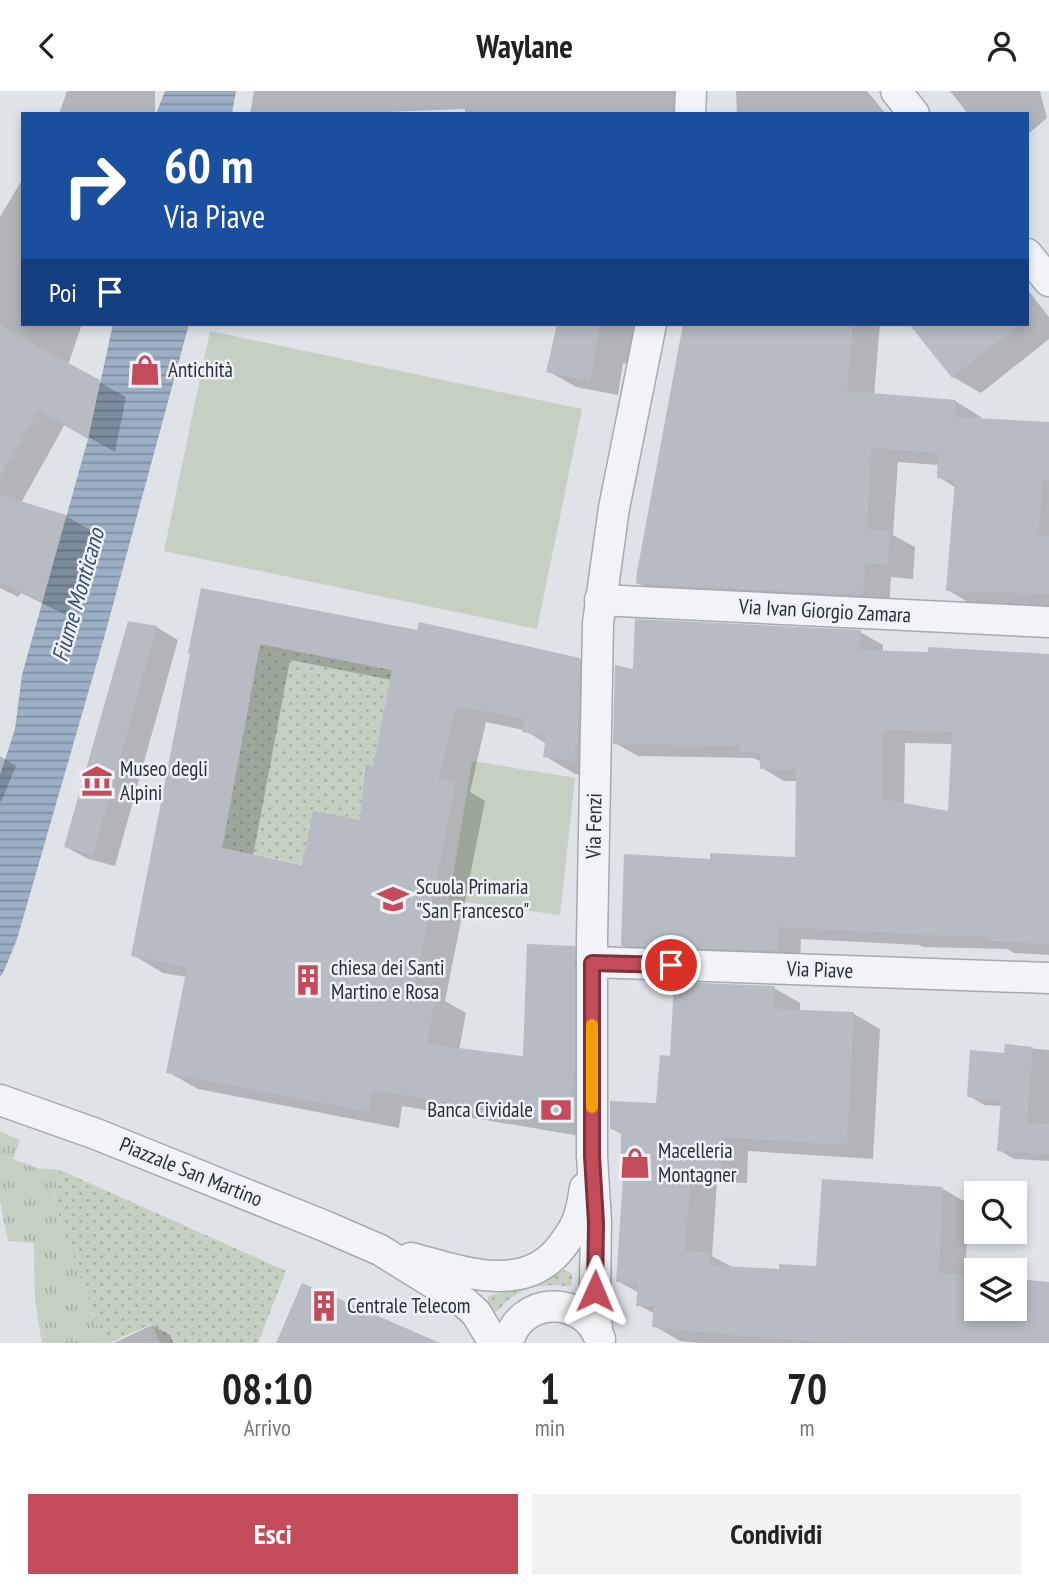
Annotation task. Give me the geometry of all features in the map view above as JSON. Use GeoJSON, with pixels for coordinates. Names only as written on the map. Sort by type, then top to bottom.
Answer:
{"type":"FeatureCollection","features":[{"type":"Feature","properties":{"kind":"street"},"geometry":{"type":"LineString","coordinates":[[690,112],[691,91]]}},
{"type":"Feature","properties":{"kind":"street"},"geometry":{"type":"LineString","coordinates":[[896,91],[912,112]]}},
{"type":"Feature","properties":{"kind":"street"},"geometry":{"type":"LineString","coordinates":[[1029,256],[1049,281]]}},
{"type":"Feature","properties":{"kind":"street","name":"Via Fenzi"},"geometry":{"type":"LineString","coordinates":[[600,1340],[595,1291],[596,1223],[592,1156],[597,637],[614,508],[651,326]]}},
{"type":"Feature","properties":{"kind":"street","name":"Via Ivan Giorgio Zamara"},"geometry":{"type":"LineString","coordinates":[[600,600],[1049,622]]}},
{"type":"Feature","properties":{"kind":"street","name":"Via Piave"},"geometry":{"type":"LineString","coordinates":[[592,963],[1049,978]]}},
{"type":"Feature","properties":{"kind":"street","name":"Piazzale San Martino"},"geometry":{"type":"LineString","coordinates":[[0,1100],[96,1134],[380,1250],[486,1276],[523,1273],[554,1255],[569,1238],[578,1220],[592,1156]]}},
{"type":"Feature","properties":{"kind":"street","name":"Piazzale San Martino"},"geometry":{"type":"LineString","coordinates":[[380,1250],[464,1302],[475,1313],[494,1343]]}},
{"type":"Feature","properties":{"kind":"street"},"geometry":{"type":"LineString","coordinates":[[508,1343],[517,1322],[530,1312],[561,1306],[585,1317],[600,1340]]}},
{"type":"Feature","properties":{"kind":"green space"},"geometry":{"type":"Polygon","coordinates":[[[210,331],[582,409],[537,629],[164,551],[210,331]]]}},
{"type":"Feature","properties":{"kind":"green space"},"geometry":{"type":"Polygon","coordinates":[[[260,644],[392,670],[373,766],[364,766],[358,867],[330,870],[222,848],[260,644]]]}},
{"type":"Feature","properties":{"kind":"green space"},"geometry":{"type":"Polygon","coordinates":[[[472,761],[575,778],[560,915],[449,900],[472,761]]]}},
{"type":"Feature","properties":{"kind":"green space"},"geometry":{"type":"Polygon","coordinates":[[[0,1128],[1,1132],[20,1140],[13,1159],[37,1168],[60,1170],[53,1198],[103,1343],[42,1343],[35,1300],[34,1243],[8,1241],[0,1201],[0,1128]]]}},
{"type":"Feature","properties":{"kind":"green space"},"geometry":{"type":"Polygon","coordinates":[[[60,1170],[286,1271],[258,1343],[160,1343],[152,1324],[109,1343],[103,1343],[53,1198],[60,1170]]]}},
{"type":"Feature","properties":{"kind":"green space"},"geometry":{"type":"Polygon","coordinates":[[[565,1270],[572,1274],[570,1287],[545,1285],[529,1288],[507,1301],[495,1313],[487,1305],[491,1295],[526,1288],[565,1270]]]}},
{"type":"Feature","properties":{"kind":"water"},"geometry":{"type":"Polygon","coordinates":[[[165,91],[236,91],[232,112],[157,112],[165,91]]]}},
{"type":"Feature","properties":{"kind":"water","name":"Fiume Monticano"},"geometry":{"type":"Polygon","coordinates":[[[113,326],[188,326],[104,638],[17,939],[0,977],[0,775],[15,729],[22,675],[88,439],[113,326]]]}},
{"type":"Feature","properties":{"kind":"building"},"geometry":{"type":"Polygon","coordinates":[[[0,324],[100,380],[88,439],[38,410],[0,478],[0,324]]]}},
{"type":"Feature","properties":{"kind":"building"},"geometry":{"type":"Polygon","coordinates":[[[557,326],[600,326],[590,381],[546,372],[557,326]]]}},
{"type":"Feature","properties":{"kind":"building"},"geometry":{"type":"Polygon","coordinates":[[[683,326],[853,326],[847,391],[956,400],[955,417],[1049,422],[1049,480],[1042,480],[1039,536],[1049,536],[1049,594],[946,591],[955,480],[937,478],[938,453],[872,448],[867,529],[890,531],[887,565],[865,563],[863,595],[636,584],[683,326]]]}},
{"type":"Feature","properties":{"kind":"building"},"geometry":{"type":"Polygon","coordinates":[[[911,326],[1017,326],[952,378],[911,326]]]}},
{"type":"Feature","properties":{"kind":"building"},"geometry":{"type":"Polygon","coordinates":[[[0,495],[66,515],[42,602],[0,582],[0,495]]]}},
{"type":"Feature","properties":{"kind":"building"},"geometry":{"type":"Polygon","coordinates":[[[201,588],[417,630],[419,622],[580,658],[578,744],[575,762],[543,757],[546,736],[522,732],[524,719],[456,706],[439,779],[456,782],[414,990],[436,994],[427,1044],[523,1056],[527,944],[575,946],[575,1064],[571,1100],[575,1100],[575,1124],[372,1090],[369,1112],[166,1073],[187,967],[131,956],[190,654],[188,653],[201,588]],[[260,644],[222,848],[302,865],[313,811],[360,820],[365,765],[373,766],[392,670],[260,644]]]}},
{"type":"Feature","properties":{"kind":"building"},"geometry":{"type":"Polygon","coordinates":[[[635,619],[861,630],[859,650],[928,652],[928,647],[1049,654],[1049,944],[989,941],[989,937],[779,927],[777,951],[621,946],[624,854],[710,859],[710,853],[795,857],[796,770],[760,769],[760,753],[739,752],[740,746],[613,744],[615,665],[633,669],[635,619]],[[883,730],[882,799],[948,811],[952,732],[883,730]]]}},
{"type":"Feature","properties":{"kind":"building"},"geometry":{"type":"Polygon","coordinates":[[[128,621],[157,626],[93,855],[64,847],[128,621]]]}},
{"type":"Feature","properties":{"kind":"building"},"geometry":{"type":"Polygon","coordinates":[[[674,982],[775,986],[773,1009],[854,1012],[847,1145],[722,1137],[721,1169],[691,1168],[685,1251],[710,1252],[709,1265],[779,1269],[779,1264],[816,1266],[822,1179],[943,1187],[939,1273],[964,1275],[964,1321],[1027,1321],[1027,1280],[1049,1282],[1049,1343],[855,1343],[775,1339],[652,1327],[654,1306],[636,1306],[638,1283],[616,1282],[623,1178],[621,1131],[610,1129],[610,1101],[656,1103],[660,1055],[670,1056],[674,982]]]}},
{"type":"Feature","properties":{"kind":"building"},"geometry":{"type":"Polygon","coordinates":[[[1005,1044],[1033,1047],[1027,1123],[1049,1124],[1049,1154],[997,1151],[1001,1100],[967,1097],[970,1050],[1004,1053],[1005,1044]]]}},
{"type":"Feature","properties":{"kind":"building","name":"Centrale Telecom"},"geometry":{"type":"Polygon","coordinates":[[[302,1283],[440,1343],[276,1343],[302,1283]]]}},
{"type":"Feature","properties":{"kind":"slow traffic"},"geometry":{"type":"LineString","coordinates":[[592,1025],[592,1107]]}},
{"type":"Feature","properties":{"kind":"place","name":"Antichità"},"geometry":{"type":"Point","coordinates":[145,370]}},
{"type":"Feature","properties":{"kind":"place","name":"Museo degli Alpini"},"geometry":{"type":"Point","coordinates":[97,781]}},
{"type":"Feature","properties":{"kind":"place","name":"Scuola Primaria \"San Francesco\""},"geometry":{"type":"Point","coordinates":[393,899]}},
{"type":"Feature","properties":{"kind":"place","name":"chiesa dei Santi Martino e Rosa"},"geometry":{"type":"Point","coordinates":[308,980]}},
{"type":"Feature","properties":{"kind":"place","name":"Banca Cividale"},"geometry":{"type":"Point","coordinates":[556,1110]}},
{"type":"Feature","properties":{"kind":"place","name":"Macelleria Montagner"},"geometry":{"type":"Point","coordinates":[635,1163]}},
{"type":"Feature","properties":{"kind":"place","name":"Centrale Telecom"},"geometry":{"type":"Point","coordinates":[324,1306]}},
{"type":"Feature","properties":{"kind":"route"},"geometry":{"type":"LineString","coordinates":[[595,1291],[592,963],[671,965]]}}]}
